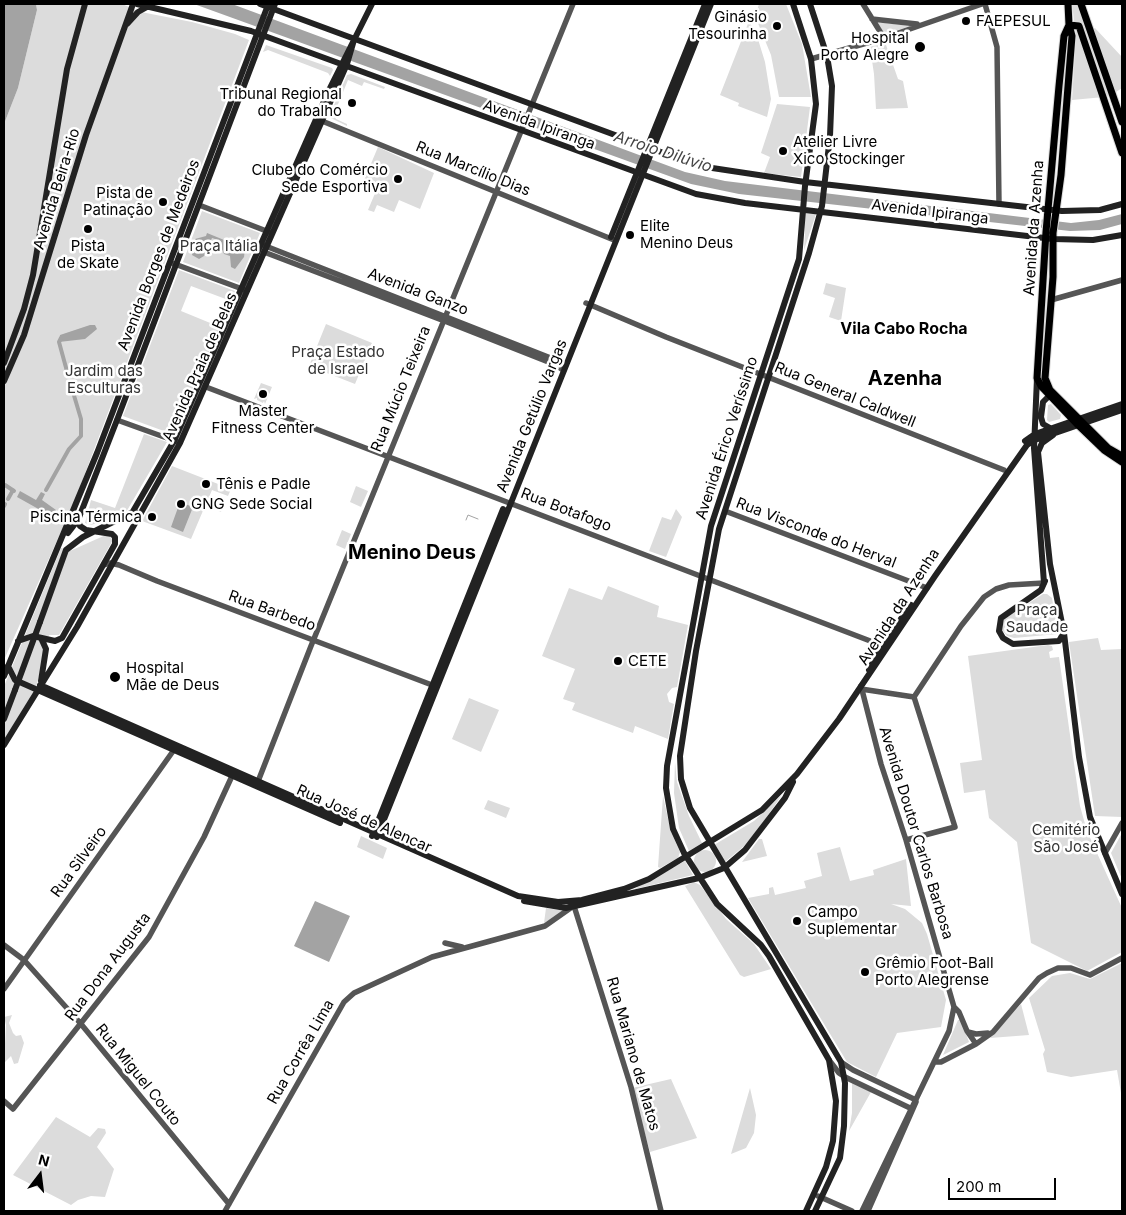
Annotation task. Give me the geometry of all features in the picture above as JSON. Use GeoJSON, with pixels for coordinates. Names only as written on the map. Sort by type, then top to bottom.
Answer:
{"type":"FeatureCollection","features":[{"type":"Feature","properties":{"kind":"main road","name":"Avenida Beira-Rio"},"geometry":{"type":"LineString","coordinates":[[4,362],[24,309],[33,275],[67,69],[85,4]]}},
{"type":"Feature","properties":{"kind":"main road","name":"Avenida Beira-Rio"},"geometry":{"type":"LineString","coordinates":[[4,381],[24,335],[86,135],[125,26],[135,4]]}},
{"type":"Feature","properties":{"kind":"main road","name":"Avenida Ipiranga"},"geometry":{"type":"LineString","coordinates":[[135,4],[240,29],[261,32],[355,70],[640,172],[696,194],[803,205],[1050,236],[1093,240],[1122,235]]}},
{"type":"Feature","properties":{"kind":"main road","name":"Avenida Ipiranga"},"geometry":{"type":"LineString","coordinates":[[260,4],[353,43],[648,151],[699,166],[805,184],[998,204],[1052,212],[1093,211],[1122,204]]}},
{"type":"Feature","properties":{"kind":"main road","name":"Avenida Praia de Belas"},"geometry":{"type":"LineString","coordinates":[[132,513],[177,442],[372,4]]}},
{"type":"Feature","properties":{"kind":"main road","name":"Avenida Getúlio Vargas"},"geometry":{"type":"LineString","coordinates":[[374,835],[588,306],[705,4]]}},
{"type":"Feature","properties":{"kind":"main road","name":"Avenida Getúlio Vargas"},"geometry":{"type":"LineString","coordinates":[[648,151],[712,4]]}},
{"type":"Feature","properties":{"kind":"main road","name":"Avenida Érico Veríssimo"},"geometry":{"type":"LineString","coordinates":[[793,4],[812,59],[816,104],[805,184],[799,259],[714,515],[700,575],[667,766],[666,788],[672,829],[699,878],[718,904],[765,950],[829,1060]]}},
{"type":"Feature","properties":{"kind":"main road","name":"Avenida Érico Veríssimo"},"geometry":{"type":"LineString","coordinates":[[810,4],[827,56],[832,86],[830,136],[825,176],[826,186],[810,253],[725,511],[709,579],[680,756],[681,780],[690,808],[709,844],[726,866],[841,1062],[845,1077],[844,1126],[840,1158],[816,1211]]}},
{"type":"Feature","properties":{"kind":"main road","name":"Avenida da Azenha"},"geometry":{"type":"LineString","coordinates":[[1041,378],[1052,212],[1070,70],[1072,36],[1069,25],[1068,4]]}},
{"type":"Feature","properties":{"kind":"main road"},"geometry":{"type":"LineString","coordinates":[[1082,4],[1122,122]]}},
{"type":"Feature","properties":{"kind":"main road"},"geometry":{"type":"LineString","coordinates":[[125,26],[138,12],[148,7]]}},
{"type":"Feature","properties":{"kind":"main road","name":"Avenida Borges de Medeiros"},"geometry":{"type":"LineString","coordinates":[[4,676],[62,542],[173,263],[199,205],[258,49],[261,32],[270,9]]}},
{"type":"Feature","properties":{"kind":"main road"},"geometry":{"type":"LineString","coordinates":[[1069,25],[1079,26],[1122,153]]}},
{"type":"Feature","properties":{"kind":"main road"},"geometry":{"type":"LineString","coordinates":[[240,29],[254,42],[258,49]]}},
{"type":"Feature","properties":{"kind":"main road","name":"Avenida Borges de Medeiros"},"geometry":{"type":"LineString","coordinates":[[62,542],[78,520],[117,420],[254,42],[261,32]]}},
{"type":"Feature","properties":{"kind":"main road","name":"Avenida Praia de Belas"},"geometry":{"type":"LineString","coordinates":[[269,232],[322,121],[341,77],[344,64]]}},
{"type":"Feature","properties":{"kind":"main road"},"geometry":{"type":"LineString","coordinates":[[341,77],[355,70]]}},
{"type":"Feature","properties":{"kind":"main road","name":"Avenida da Azenha"},"geometry":{"type":"LineString","coordinates":[[925,588],[1027,445],[1035,437],[1051,300],[1050,236]]}},
{"type":"Feature","properties":{"kind":"main road","name":"Avenida Praia de Belas"},"geometry":{"type":"LineString","coordinates":[[4,745],[114,563],[149,499],[206,387],[244,290]]}},
{"type":"Feature","properties":{"kind":"main road"},"geometry":{"type":"LineString","coordinates":[[1041,378],[1040,386],[1049,396],[1108,448],[1122,456]]}},
{"type":"Feature","properties":{"kind":"main road"},"geometry":{"type":"LineString","coordinates":[[1041,378],[1104,450],[1122,462]]}},
{"type":"Feature","properties":{"kind":"main road"},"geometry":{"type":"LineString","coordinates":[[1049,396],[1042,402],[1041,416],[1043,424],[1050,428]]}},
{"type":"Feature","properties":{"kind":"main road"},"geometry":{"type":"LineString","coordinates":[[1122,404],[1058,432],[1042,443],[1038,452],[1050,564],[1064,633],[1087,807],[1122,894]]}},
{"type":"Feature","properties":{"kind":"main road"},"geometry":{"type":"LineString","coordinates":[[1035,437],[1050,428],[1122,410]]}},
{"type":"Feature","properties":{"kind":"main road"},"geometry":{"type":"LineString","coordinates":[[1035,437],[1058,432]]}},
{"type":"Feature","properties":{"kind":"main road"},"geometry":{"type":"LineString","coordinates":[[1035,437],[1044,583]]}},
{"type":"Feature","properties":{"kind":"main road","name":"Avenida da Azenha"},"geometry":{"type":"LineString","coordinates":[[687,857],[762,810],[797,774],[861,686],[885,646],[1004,470],[1024,443],[1035,437]]}},
{"type":"Feature","properties":{"kind":"main road"},"geometry":{"type":"LineString","coordinates":[[4,719],[66,550],[83,537],[132,513],[149,499]]}},
{"type":"Feature","properties":{"kind":"main road"},"geometry":{"type":"LineString","coordinates":[[18,641],[29,636],[55,641],[62,638],[115,544],[115,537],[112,534],[86,530],[80,526],[78,520]]}},
{"type":"Feature","properties":{"kind":"main road"},"geometry":{"type":"LineString","coordinates":[[1041,590],[1050,564]]}},
{"type":"Feature","properties":{"kind":"main road"},"geometry":{"type":"LineString","coordinates":[[1058,602],[1050,590],[1041,590],[1004,614],[999,622],[999,631],[1002,638],[1013,644],[1060,641],[1064,633]]}},
{"type":"Feature","properties":{"kind":"main road"},"geometry":{"type":"LineString","coordinates":[[39,687],[46,649],[40,637]]}},
{"type":"Feature","properties":{"kind":"main road"},"geometry":{"type":"LineString","coordinates":[[1052,641],[1059,646],[1067,658]]}},
{"type":"Feature","properties":{"kind":"main road","name":"Rua José de Alencar"},"geometry":{"type":"LineString","coordinates":[[8,666],[9,673],[15,680],[39,687],[517,900],[558,908],[574,906],[699,878],[726,866]]}},
{"type":"Feature","properties":{"kind":"main road","name":"Rua José de Alencar"},"geometry":{"type":"LineString","coordinates":[[176,748],[232,776],[257,784]]}},
{"type":"Feature","properties":{"kind":"main road","name":"Avenida da Azenha"},"geometry":{"type":"LineString","coordinates":[[726,866],[745,850],[780,805],[797,774]]}},
{"type":"Feature","properties":{"kind":"main road","name":"Rua José de Alencar"},"geometry":{"type":"LineString","coordinates":[[374,835],[402,845],[518,896],[558,902],[582,900],[630,887],[656,876],[687,857]]}},
{"type":"Feature","properties":{"kind":"main road"},"geometry":{"type":"LineString","coordinates":[[430,862],[439,862],[444,868]]}},
{"type":"Feature","properties":{"kind":"main road"},"geometry":{"type":"LineString","coordinates":[[474,881],[486,883]]}},
{"type":"Feature","properties":{"kind":"main road"},"geometry":{"type":"LineString","coordinates":[[806,1211],[826,1167],[833,1141],[836,1101],[829,1060]]}},
{"type":"Feature","properties":{"kind":"street","name":"Rua Múcio Teixeira"},"geometry":{"type":"LineString","coordinates":[[257,784],[387,456],[523,130],[573,4]]}},
{"type":"Feature","properties":{"kind":"street"},"geometry":{"type":"LineString","coordinates":[[863,4],[884,38]]}},
{"type":"Feature","properties":{"kind":"street"},"geometry":{"type":"LineString","coordinates":[[812,59],[884,38],[919,24],[984,4],[997,47],[998,204]]}},
{"type":"Feature","properties":{"kind":"street"},"geometry":{"type":"LineString","coordinates":[[872,19],[919,24]]}},
{"type":"Feature","properties":{"kind":"street","name":"Rua Marcílio Dias"},"geometry":{"type":"LineString","coordinates":[[322,121],[613,240]]}},
{"type":"Feature","properties":{"kind":"street"},"geometry":{"type":"LineString","coordinates":[[199,205],[269,232]]}},
{"type":"Feature","properties":{"kind":"street","name":"Avenida Ganzo"},"geometry":{"type":"LineString","coordinates":[[264,247],[502,341],[562,369]]}},
{"type":"Feature","properties":{"kind":"street"},"geometry":{"type":"LineString","coordinates":[[173,263],[244,290]]}},
{"type":"Feature","properties":{"kind":"street"},"geometry":{"type":"LineString","coordinates":[[1051,300],[1122,280]]}},
{"type":"Feature","properties":{"kind":"street","name":"Rua General Caldwell"},"geometry":{"type":"LineString","coordinates":[[588,306],[1004,470]]}},
{"type":"Feature","properties":{"kind":"street","name":"Rua Botafogo"},"geometry":{"type":"LineString","coordinates":[[206,387],[885,646]]}},
{"type":"Feature","properties":{"kind":"street"},"geometry":{"type":"LineString","coordinates":[[117,420],[177,442]]}},
{"type":"Feature","properties":{"kind":"street","name":"Rua Visconde do Herval"},"geometry":{"type":"LineString","coordinates":[[725,511],[925,588]]}},
{"type":"Feature","properties":{"kind":"street"},"geometry":{"type":"LineString","coordinates":[[104,565],[114,563]]}},
{"type":"Feature","properties":{"kind":"street","name":"Rua Barbedo"},"geometry":{"type":"LineString","coordinates":[[114,563],[313,640],[434,684]]}},
{"type":"Feature","properties":{"kind":"street"},"geometry":{"type":"LineString","coordinates":[[914,697],[961,626],[984,597],[996,589],[1044,583]]}},
{"type":"Feature","properties":{"kind":"street"},"geometry":{"type":"LineString","coordinates":[[861,686],[914,697]]}},
{"type":"Feature","properties":{"kind":"street","name":"Avenida Doutor Carlos Barbosa"},"geometry":{"type":"LineString","coordinates":[[861,686],[881,764],[906,840],[954,1007],[949,1031],[916,1100],[910,1108],[862,1211]]}},
{"type":"Feature","properties":{"kind":"street"},"geometry":{"type":"LineString","coordinates":[[906,840],[955,827],[914,697]]}},
{"type":"Feature","properties":{"kind":"street","name":"Rua Silveiro"},"geometry":{"type":"LineString","coordinates":[[4,989],[176,748]]}},
{"type":"Feature","properties":{"kind":"street","name":"Rua Dona Augusta"},"geometry":{"type":"LineString","coordinates":[[4,1101],[14,1109],[149,936],[200,845],[232,776]]}},
{"type":"Feature","properties":{"kind":"street"},"geometry":{"type":"LineString","coordinates":[[1105,853],[1122,823]]}},
{"type":"Feature","properties":{"kind":"street","name":"Rua Corrêa Lima"},"geometry":{"type":"LineString","coordinates":[[225,1211],[344,1002],[354,994],[432,957],[545,926],[582,900]]}},
{"type":"Feature","properties":{"kind":"street","name":"Rua Mariano de Matos"},"geometry":{"type":"LineString","coordinates":[[574,906],[630,1087],[661,1211]]}},
{"type":"Feature","properties":{"kind":"street"},"geometry":{"type":"LineString","coordinates":[[445,943],[466,947]]}},
{"type":"Feature","properties":{"kind":"street","name":"Rua Miguel Couto"},"geometry":{"type":"LineString","coordinates":[[4,945],[24,960],[81,1024],[229,1204]]}},
{"type":"Feature","properties":{"kind":"street"},"geometry":{"type":"LineString","coordinates":[[934,1062],[941,1062],[976,1044],[993,1032],[1039,978],[1047,973],[1058,968],[1071,968],[1090,975],[1122,958]]}},
{"type":"Feature","properties":{"kind":"street"},"geometry":{"type":"LineString","coordinates":[[954,1007],[960,1012],[967,1032],[976,1044]]}},
{"type":"Feature","properties":{"kind":"street"},"geometry":{"type":"LineString","coordinates":[[967,1032],[976,1034],[993,1032]]}},
{"type":"Feature","properties":{"kind":"street"},"geometry":{"type":"LineString","coordinates":[[829,1060],[845,1077],[910,1108]]}},
{"type":"Feature","properties":{"kind":"street"},"geometry":{"type":"LineString","coordinates":[[841,1062],[853,1070],[916,1100]]}},
{"type":"Feature","properties":{"kind":"street","name":"Avenida Doutor Carlos Barbosa"},"geometry":{"type":"LineString","coordinates":[[868,1211],[916,1106],[916,1100]]}},
{"type":"Feature","properties":{"kind":"street"},"geometry":{"type":"LineString","coordinates":[[814,1194],[852,1211]]}},
{"type":"Feature","properties":{"kind":"green space","name":"Jardim das Esculturas"},"geometry":{"type":"Polygon","coordinates":[[[36,4],[122,4],[141,12],[192,22],[235,34],[249,40],[75,500],[4,660],[4,124],[18,88],[37,10],[36,4]]]}},
{"type":"Feature","properties":{"kind":"green space"},"geometry":{"type":"Polygon","coordinates":[[[759,4],[786,4],[802,44],[811,97],[779,97],[771,55],[755,16],[759,4]]]}},
{"type":"Feature","properties":{"kind":"green space"},"geometry":{"type":"Polygon","coordinates":[[[1072,4],[1079,4],[1090,32],[1095,28],[1122,57],[1122,88],[1113,94],[1104,97],[1072,100],[1076,36],[1072,4]]]}},
{"type":"Feature","properties":{"kind":"green space"},"geometry":{"type":"Polygon","coordinates":[[[749,21],[757,36],[765,62],[771,99],[767,117],[738,106],[739,103],[720,95],[749,21]]]}},
{"type":"Feature","properties":{"kind":"green space"},"geometry":{"type":"Polygon","coordinates":[[[876,22],[911,26],[885,34],[876,22]]]}},
{"type":"Feature","properties":{"kind":"green space"},"geometry":{"type":"Polygon","coordinates":[[[885,42],[898,79],[903,81],[908,108],[876,109],[870,47],[885,42]]]}},
{"type":"Feature","properties":{"kind":"green space"},"geometry":{"type":"Polygon","coordinates":[[[266,45],[332,68],[333,70],[330,76],[328,73],[268,50],[263,52],[266,45]]]}},
{"type":"Feature","properties":{"kind":"green space"},"geometry":{"type":"Polygon","coordinates":[[[351,74],[385,87],[384,89],[364,82],[362,86],[348,80],[334,114],[336,119],[347,124],[347,126],[329,117],[347,75],[351,74]]]}},
{"type":"Feature","properties":{"kind":"green space"},"geometry":{"type":"Polygon","coordinates":[[[777,104],[810,107],[801,177],[764,173],[770,157],[761,153],[777,104]]]}},
{"type":"Feature","properties":{"kind":"green space","name":"Clube do Comércio Sede Esportiva"},"geometry":{"type":"Polygon","coordinates":[[[378,147],[434,173],[420,209],[399,200],[394,212],[377,205],[374,212],[368,210],[376,191],[362,185],[378,147]]]}},
{"type":"Feature","properties":{"kind":"green space","name":"Praça Itália"},"geometry":{"type":"Polygon","coordinates":[[[202,211],[260,233],[239,283],[183,262],[202,211]]]}},
{"type":"Feature","properties":{"kind":"green space"},"geometry":{"type":"Polygon","coordinates":[[[804,213],[816,214],[804,250],[805,232],[804,213]]]}},
{"type":"Feature","properties":{"kind":"green space"},"geometry":{"type":"Polygon","coordinates":[[[179,270],[235,291],[231,301],[191,286],[181,311],[220,327],[172,434],[123,416],[179,270]]]}},
{"type":"Feature","properties":{"kind":"green space"},"geometry":{"type":"Polygon","coordinates":[[[826,283],[846,288],[841,321],[829,317],[835,298],[823,294],[826,283]]]}},
{"type":"Feature","properties":{"kind":"green space","name":"Praça Estado de Israel"},"geometry":{"type":"Polygon","coordinates":[[[326,324],[372,343],[355,384],[309,366],[326,324]]]}},
{"type":"Feature","properties":{"kind":"green space","name":"Master Fitness Center"},"geometry":{"type":"Polygon","coordinates":[[[261,383],[272,387],[265,404],[264,401],[263,403],[257,400],[257,398],[254,399],[261,383]]]}},
{"type":"Feature","properties":{"kind":"green space"},"geometry":{"type":"Polygon","coordinates":[[[1051,404],[1061,415],[1060,419],[1049,422],[1047,420],[1048,405],[1051,404]]]}},
{"type":"Feature","properties":{"kind":"green space"},"geometry":{"type":"Polygon","coordinates":[[[144,434],[167,442],[125,514],[91,525],[85,523],[91,500],[115,508],[144,434]]]}},
{"type":"Feature","properties":{"kind":"green space","name":"GNG Sede Social"},"geometry":{"type":"Polygon","coordinates":[[[172,466],[231,489],[228,496],[212,490],[207,502],[222,508],[221,512],[205,506],[191,539],[142,521],[172,466]]]}},
{"type":"Feature","properties":{"kind":"green space"},"geometry":{"type":"Polygon","coordinates":[[[356,486],[368,491],[361,507],[350,502],[356,486]]]}},
{"type":"Feature","properties":{"kind":"green space"},"geometry":{"type":"Polygon","coordinates":[[[676,509],[682,517],[666,557],[649,551],[662,517],[671,520],[676,509]]]}},
{"type":"Feature","properties":{"kind":"green space"},"geometry":{"type":"Polygon","coordinates":[[[342,530],[351,534],[345,549],[336,545],[342,530]]]}},
{"type":"Feature","properties":{"kind":"green space"},"geometry":{"type":"Polygon","coordinates":[[[108,534],[113,540],[59,635],[49,635],[36,688],[4,740],[5,684],[61,548],[70,551],[108,534]]]}},
{"type":"Feature","properties":{"kind":"green space","name":"CETE"},"geometry":{"type":"Polygon","coordinates":[[[608,586],[659,606],[657,617],[688,625],[677,687],[672,688],[667,694],[669,702],[674,704],[668,739],[635,726],[633,733],[572,710],[575,703],[563,699],[575,669],[542,656],[569,588],[602,600],[608,586]]]}},
{"type":"Feature","properties":{"kind":"green space","name":"Praça Saudade"},"geometry":{"type":"Polygon","coordinates":[[[1043,594],[1047,594],[1052,598],[1058,634],[1014,638],[1007,636],[1002,630],[1004,619],[1043,594]]]}},
{"type":"Feature","properties":{"kind":"green space"},"geometry":{"type":"Polygon","coordinates":[[[1098,638],[1101,650],[1122,649],[1122,817],[1095,816],[1069,642],[1098,638]]]}},
{"type":"Feature","properties":{"kind":"green space","name":"Cemitério São José"},"geometry":{"type":"Polygon","coordinates":[[[1052,646],[1053,650],[1049,652],[1050,658],[1059,657],[1080,806],[1087,831],[1122,908],[1122,952],[1087,971],[1031,943],[1017,842],[989,818],[985,790],[964,793],[960,763],[982,760],[968,656],[1052,646]]]}},
{"type":"Feature","properties":{"kind":"green space"},"geometry":{"type":"Polygon","coordinates":[[[469,698],[499,710],[481,752],[452,739],[469,698]]]}},
{"type":"Feature","properties":{"kind":"green space"},"geometry":{"type":"Polygon","coordinates":[[[675,762],[677,782],[689,816],[702,843],[689,851],[679,828],[674,793],[675,762]]]}},
{"type":"Feature","properties":{"kind":"green space"},"geometry":{"type":"Polygon","coordinates":[[[782,795],[757,831],[743,847],[725,862],[714,845],[754,821],[782,795]]]}},
{"type":"Feature","properties":{"kind":"green space"},"geometry":{"type":"Polygon","coordinates":[[[663,796],[671,832],[680,852],[678,858],[660,868],[658,867],[663,796]]]}},
{"type":"Feature","properties":{"kind":"green space"},"geometry":{"type":"Polygon","coordinates":[[[488,800],[510,808],[506,818],[484,809],[488,800]]]}},
{"type":"Feature","properties":{"kind":"green space"},"geometry":{"type":"Polygon","coordinates":[[[1122,833],[1122,879],[1111,853],[1122,833]]]}},
{"type":"Feature","properties":{"kind":"green space"},"geometry":{"type":"Polygon","coordinates":[[[361,836],[387,848],[383,859],[357,847],[361,836]]]}},
{"type":"Feature","properties":{"kind":"green space"},"geometry":{"type":"Polygon","coordinates":[[[759,839],[762,839],[767,856],[742,862],[759,839]]]}},
{"type":"Feature","properties":{"kind":"green space","name":"Grêmio Foot-Ball Porto Alegrense"},"geometry":{"type":"Polygon","coordinates":[[[840,847],[850,881],[874,875],[873,870],[906,859],[911,906],[891,904],[905,909],[922,923],[927,934],[946,1000],[941,1027],[897,1033],[876,1077],[847,1062],[748,898],[769,894],[769,888],[773,887],[775,895],[806,888],[804,881],[822,876],[817,853],[840,847]]]}},
{"type":"Feature","properties":{"kind":"green space"},"geometry":{"type":"Polygon","coordinates":[[[705,850],[713,853],[716,861],[713,869],[705,872],[697,869],[694,861],[697,853],[705,850]]]}},
{"type":"Feature","properties":{"kind":"green space"},"geometry":{"type":"Polygon","coordinates":[[[685,861],[693,875],[635,889],[636,888],[685,861]]]}},
{"type":"Feature","properties":{"kind":"green space"},"geometry":{"type":"Polygon","coordinates":[[[694,882],[700,885],[726,919],[754,944],[771,969],[744,977],[740,975],[685,886],[694,882]]]}},
{"type":"Feature","properties":{"kind":"green space"},"geometry":{"type":"Polygon","coordinates":[[[546,908],[566,911],[544,923],[546,908]]]}},
{"type":"Feature","properties":{"kind":"green space"},"geometry":{"type":"Polygon","coordinates":[[[1122,963],[1122,1099],[1117,1070],[1071,1077],[1047,1072],[1043,1054],[1045,1050],[1029,998],[1052,976],[1070,973],[1090,979],[1122,963]]]}},
{"type":"Feature","properties":{"kind":"green space"},"geometry":{"type":"Polygon","coordinates":[[[1021,1004],[1029,1035],[990,1038],[1021,1004]]]}},
{"type":"Feature","properties":{"kind":"green space"},"geometry":{"type":"Polygon","coordinates":[[[12,1015],[9,1023],[13,1033],[16,1036],[21,1035],[24,1043],[18,1063],[14,1064],[11,1056],[4,1063],[6,1025],[4,1017],[12,1015]]]}},
{"type":"Feature","properties":{"kind":"green space"},"geometry":{"type":"Polygon","coordinates":[[[958,1020],[961,1020],[969,1042],[943,1055],[958,1020]]]}},
{"type":"Feature","properties":{"kind":"green space"},"geometry":{"type":"Polygon","coordinates":[[[671,1079],[697,1138],[650,1152],[632,1088],[671,1079]]]}},
{"type":"Feature","properties":{"kind":"green space"},"geometry":{"type":"Polygon","coordinates":[[[852,1083],[871,1092],[849,1131],[852,1113],[852,1083]]]}},
{"type":"Feature","properties":{"kind":"green space"},"geometry":{"type":"Polygon","coordinates":[[[750,1088],[756,1115],[754,1133],[746,1148],[731,1154],[750,1088]]]}},
{"type":"Feature","properties":{"kind":"green space"},"geometry":{"type":"Polygon","coordinates":[[[56,1117],[90,1137],[98,1128],[105,1129],[106,1133],[97,1147],[114,1169],[105,1197],[91,1196],[78,1200],[71,1205],[13,1175],[56,1117]]]}},
{"type":"Feature","properties":{"kind":"shaded area"},"geometry":{"type":"Polygon","coordinates":[[[4,4],[36,4],[37,10],[18,88],[4,124],[4,4]]]}},
{"type":"Feature","properties":{"kind":"shaded area","name":"Arroio Dilúvio"},"geometry":{"type":"Polygon","coordinates":[[[194,4],[232,4],[685,172],[725,181],[1071,223],[1099,220],[1122,214],[1122,224],[1100,230],[1070,231],[739,194],[691,184],[194,4]]]}},
{"type":"Feature","properties":{"kind":"shaded area"},"geometry":{"type":"Polygon","coordinates":[[[207,233],[229,242],[231,246],[235,244],[245,248],[244,257],[235,269],[231,267],[230,256],[224,254],[218,240],[212,238],[204,256],[199,259],[192,255],[195,239],[206,236],[207,233]]]}},
{"type":"Feature","properties":{"kind":"shaded area"},"geometry":{"type":"Polygon","coordinates":[[[95,325],[97,329],[85,339],[59,342],[60,335],[95,325]]]}},
{"type":"Feature","properties":{"kind":"shaded area"},"geometry":{"type":"Polygon","coordinates":[[[20,491],[36,500],[41,492],[45,494],[42,500],[56,510],[56,514],[51,516],[17,497],[20,491]]]}},
{"type":"Feature","properties":{"kind":"shaded area"},"geometry":{"type":"Polygon","coordinates":[[[180,502],[193,507],[183,532],[171,527],[180,502]]]}},
{"type":"Feature","properties":{"kind":"shaded area"},"geometry":{"type":"Polygon","coordinates":[[[315,901],[350,916],[329,962],[294,946],[315,901]]]}},
{"type":"Feature","properties":{"kind":"waterway"},"geometry":{"type":"LineString","coordinates":[[61,338],[59,342],[68,375]]}},
{"type":"Feature","properties":{"kind":"waterway"},"geometry":{"type":"LineString","coordinates":[[46,490],[69,449],[81,436],[81,419],[70,382]]}},
{"type":"Feature","properties":{"kind":"waterway"},"geometry":{"type":"LineString","coordinates":[[5,485],[14,491]]}},
{"type":"Feature","properties":{"kind":"waterway"},"geometry":{"type":"LineString","coordinates":[[8,499],[13,490]]}},
{"type":"Feature","properties":{"kind":"waterway"},"geometry":{"type":"LineString","coordinates":[[466,520],[468,515],[478,519]]}},
{"type":"Feature","properties":{"kind":"place","name":"FAEPESUL"},"geometry":{"type":"Point","coordinates":[966,21]}},
{"type":"Feature","properties":{"kind":"place","name":"Ginásio Tesourinha"},"geometry":{"type":"Point","coordinates":[777,26]}},
{"type":"Feature","properties":{"kind":"place","name":"Hospital Porto Alegre"},"geometry":{"type":"Point","coordinates":[920,47]}},
{"type":"Feature","properties":{"kind":"place","name":"Tribunal Regional do Trabalho"},"geometry":{"type":"Point","coordinates":[352,103]}},
{"type":"Feature","properties":{"kind":"place","name":"Atelier Livre Xico Stockinger"},"geometry":{"type":"Point","coordinates":[783,151]}},
{"type":"Feature","properties":{"kind":"place","name":"Clube do Comércio Sede Esportiva"},"geometry":{"type":"Point","coordinates":[398,179]}},
{"type":"Feature","properties":{"kind":"place","name":"Pista de Patinação"},"geometry":{"type":"Point","coordinates":[163,202]}},
{"type":"Feature","properties":{"kind":"place","name":"Pista de Skate"},"geometry":{"type":"Point","coordinates":[88,229]}},
{"type":"Feature","properties":{"kind":"place","name":"Elite Menino Deus"},"geometry":{"type":"Point","coordinates":[630,235]}},
{"type":"Feature","properties":{"kind":"place","name":"Master Fitness Center"},"geometry":{"type":"Point","coordinates":[263,394]}},
{"type":"Feature","properties":{"kind":"place","name":"Tênis e Padle"},"geometry":{"type":"Point","coordinates":[206,484]}},
{"type":"Feature","properties":{"kind":"place","name":"GNG Sede Social"},"geometry":{"type":"Point","coordinates":[181,504]}},
{"type":"Feature","properties":{"kind":"place","name":"Piscina Térmica"},"geometry":{"type":"Point","coordinates":[152,517]}},
{"type":"Feature","properties":{"kind":"place","name":"CETE"},"geometry":{"type":"Point","coordinates":[618,661]}},
{"type":"Feature","properties":{"kind":"place","name":"Hospital Mãe de Deus"},"geometry":{"type":"Point","coordinates":[115,677]}},
{"type":"Feature","properties":{"kind":"place","name":"Campo Suplementar"},"geometry":{"type":"Point","coordinates":[797,921]}},
{"type":"Feature","properties":{"kind":"place","name":"Grêmio Foot-Ball Porto Alegrense"},"geometry":{"type":"Point","coordinates":[865,972]}},
{"type":"Feature","properties":{"kind":"district","name":"Vila Cabo Rocha"},"geometry":{"type":"Point","coordinates":[904,329]}},
{"type":"Feature","properties":{"kind":"district","name":"Azenha"},"geometry":{"type":"Point","coordinates":[905,379]}},
{"type":"Feature","properties":{"kind":"district","name":"Menino Deus"},"geometry":{"type":"Point","coordinates":[412,553]}}]}
